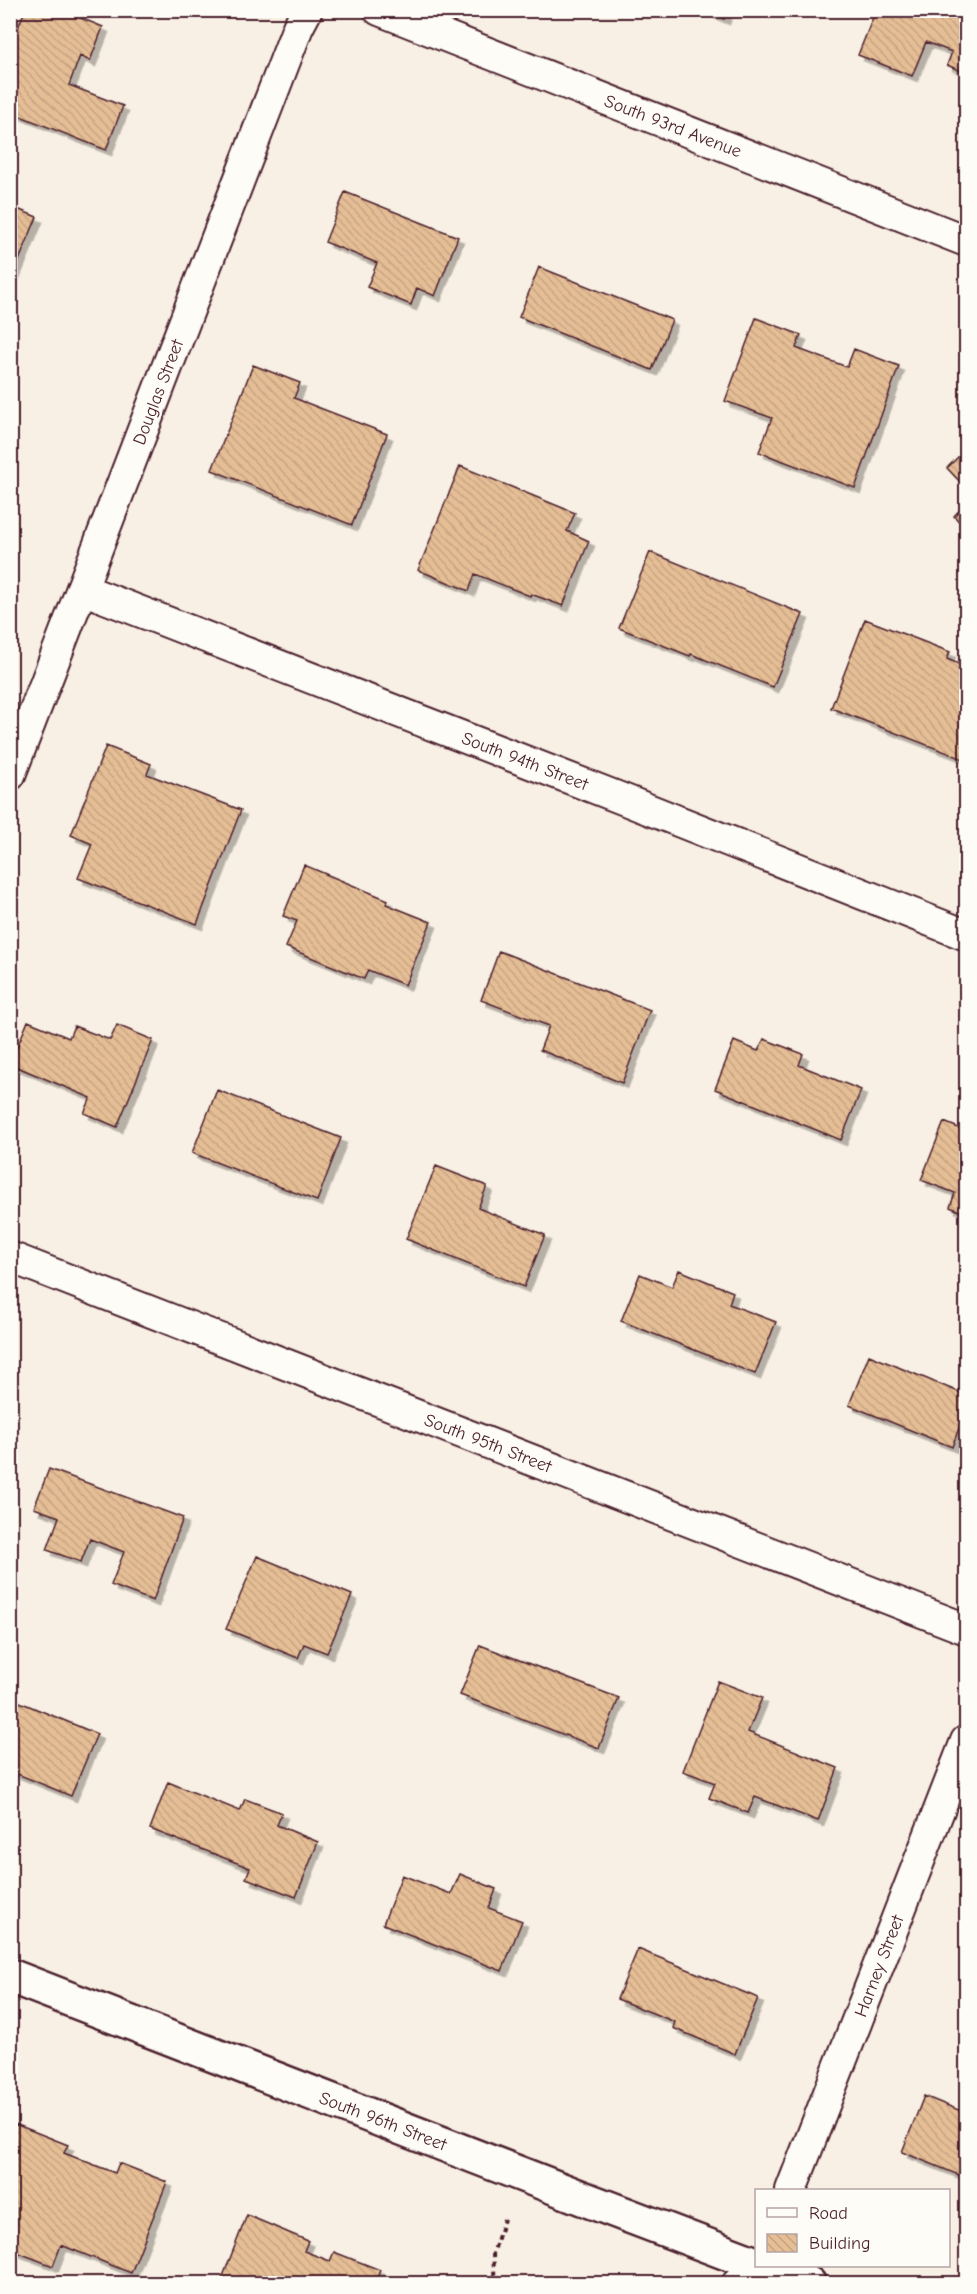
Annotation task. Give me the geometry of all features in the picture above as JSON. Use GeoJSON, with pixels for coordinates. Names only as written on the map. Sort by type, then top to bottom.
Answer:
{"type":"FeatureCollection","features":[{"type":"Feature","properties":{"kind":"street","name":"Douglas Street"},"geometry":{"type":"LineString","coordinates":[[10,775],[298,27],[307,10]]}},
{"type":"Feature","properties":{"kind":"street","name":"South 93rd Avenue"},"geometry":{"type":"LineString","coordinates":[[379,10],[966,241]]}},
{"type":"Feature","properties":{"kind":"street","name":"South 94th Street"},"geometry":{"type":"LineString","coordinates":[[82,589],[966,935]]}},
{"type":"Feature","properties":{"kind":"street","name":"South 95th Street"},"geometry":{"type":"LineString","coordinates":[[10,1257],[966,1629]]}},
{"type":"Feature","properties":{"kind":"street","name":"Harney Street"},"geometry":{"type":"LineString","coordinates":[[791,2189],[966,1741]]}},
{"type":"Feature","properties":{"kind":"street","name":"South 96th Street"},"geometry":{"type":"LineString","coordinates":[[10,1976],[567,2193],[755,2264]]}},
{"type":"Feature","properties":{"kind":"street"},"geometry":{"type":"LineString","coordinates":[[737,2283],[761,2267]]}},
{"type":"Feature","properties":{"kind":"street"},"geometry":{"type":"LineString","coordinates":[[762,2267],[766,2283]]}},
{"type":"Feature","properties":{"kind":"street"},"geometry":{"type":"LineString","coordinates":[[765,2267],[809,2283]]}},
{"type":"Feature","properties":{"kind":"path"},"geometry":{"type":"LineString","coordinates":[[495,2283],[493,2254],[504,2219]]}},
{"type":"Feature","properties":{"kind":"building"},"geometry":{"type":"Polygon","coordinates":[[[25,10],[61,10],[103,27],[90,61],[80,56],[69,85],[123,106],[106,150],[10,112],[10,48],[25,10]]]}},
{"type":"Feature","properties":{"kind":"building"},"geometry":{"type":"Polygon","coordinates":[[[702,10],[727,10],[724,19],[702,10]]]}},
{"type":"Feature","properties":{"kind":"building"},"geometry":{"type":"Polygon","coordinates":[[[876,10],[966,10],[966,73],[947,65],[952,52],[926,42],[912,76],[858,55],[876,10]]]}},
{"type":"Feature","properties":{"kind":"building"},"geometry":{"type":"Polygon","coordinates":[[[345,192],[458,237],[435,296],[417,288],[411,305],[367,287],[377,263],[325,242],[345,192]]]}},
{"type":"Feature","properties":{"kind":"building"},"geometry":{"type":"Polygon","coordinates":[[[10,206],[37,217],[10,282],[10,206]]]}},
{"type":"Feature","properties":{"kind":"building"},"geometry":{"type":"Polygon","coordinates":[[[539,267],[672,320],[652,370],[519,317],[539,267]]]}},
{"type":"Feature","properties":{"kind":"building"},"geometry":{"type":"Polygon","coordinates":[[[756,318],[801,335],[796,348],[847,367],[854,349],[899,366],[855,488],[759,452],[772,418],[725,401],[756,318]]]}},
{"type":"Feature","properties":{"kind":"building"},"geometry":{"type":"Polygon","coordinates":[[[253,365],[300,383],[294,398],[387,434],[352,525],[212,470],[253,365]]]}},
{"type":"Feature","properties":{"kind":"building"},"geometry":{"type":"Polygon","coordinates":[[[966,449],[966,488],[947,468],[966,449]]]}},
{"type":"Feature","properties":{"kind":"building"},"geometry":{"type":"Polygon","coordinates":[[[460,466],[575,513],[567,531],[589,541],[563,606],[531,594],[530,596],[475,574],[469,591],[418,570],[460,466]]]}},
{"type":"Feature","properties":{"kind":"building"},"geometry":{"type":"Polygon","coordinates":[[[966,503],[966,529],[954,516],[966,503]]]}},
{"type":"Feature","properties":{"kind":"building"},"geometry":{"type":"Polygon","coordinates":[[[650,552],[803,614],[773,687],[619,628],[650,552]]]}},
{"type":"Feature","properties":{"kind":"building"},"geometry":{"type":"Polygon","coordinates":[[[865,619],[950,652],[947,659],[966,667],[966,760],[831,708],[865,619]]]}},
{"type":"Feature","properties":{"kind":"building"},"geometry":{"type":"Polygon","coordinates":[[[106,746],[151,764],[147,774],[241,810],[197,924],[78,878],[92,844],[71,835],[106,746]]]}},
{"type":"Feature","properties":{"kind":"building"},"geometry":{"type":"Polygon","coordinates":[[[304,865],[388,900],[386,904],[431,922],[405,985],[368,970],[364,979],[286,947],[297,921],[283,916],[304,865]]]}},
{"type":"Feature","properties":{"kind":"building"},"geometry":{"type":"Polygon","coordinates":[[[499,951],[650,1010],[622,1083],[540,1050],[549,1026],[481,1000],[499,951]]]}},
{"type":"Feature","properties":{"kind":"building"},"geometry":{"type":"Polygon","coordinates":[[[28,1021],[69,1038],[74,1026],[110,1040],[117,1025],[153,1040],[117,1127],[84,1113],[91,1098],[10,1064],[28,1021]]]}},
{"type":"Feature","properties":{"kind":"building"},"geometry":{"type":"Polygon","coordinates":[[[764,1039],[803,1054],[799,1065],[861,1090],[841,1140],[715,1089],[734,1041],[758,1051],[764,1039]]]}},
{"type":"Feature","properties":{"kind":"building"},"geometry":{"type":"Polygon","coordinates":[[[217,1090],[341,1138],[317,1201],[192,1153],[217,1090]]]}},
{"type":"Feature","properties":{"kind":"building"},"geometry":{"type":"Polygon","coordinates":[[[944,1122],[966,1131],[966,1214],[950,1207],[955,1193],[921,1180],[944,1122]]]}},
{"type":"Feature","properties":{"kind":"building"},"geometry":{"type":"Polygon","coordinates":[[[436,1166],[487,1186],[478,1208],[545,1235],[524,1287],[406,1239],[436,1166]]]}},
{"type":"Feature","properties":{"kind":"building"},"geometry":{"type":"Polygon","coordinates":[[[679,1270],[733,1292],[729,1304],[776,1322],[755,1374],[621,1321],[640,1274],[672,1287],[679,1270]]]}},
{"type":"Feature","properties":{"kind":"building"},"geometry":{"type":"Polygon","coordinates":[[[869,1355],[966,1395],[966,1409],[952,1447],[849,1405],[869,1355]]]}},
{"type":"Feature","properties":{"kind":"building"},"geometry":{"type":"Polygon","coordinates":[[[49,1469],[183,1518],[153,1601],[111,1585],[124,1552],[90,1539],[81,1562],[47,1550],[59,1517],[34,1508],[49,1469]]]}},
{"type":"Feature","properties":{"kind":"building"},"geometry":{"type":"Polygon","coordinates":[[[257,1556],[352,1595],[327,1653],[304,1644],[298,1658],[226,1629],[257,1556]]]}},
{"type":"Feature","properties":{"kind":"building"},"geometry":{"type":"Polygon","coordinates":[[[480,1645],[619,1698],[599,1748],[460,1695],[480,1645]]]}},
{"type":"Feature","properties":{"kind":"building"},"geometry":{"type":"Polygon","coordinates":[[[718,1681],[762,1698],[748,1732],[838,1768],[818,1821],[755,1797],[748,1813],[709,1798],[715,1783],[683,1771],[718,1681]]]}},
{"type":"Feature","properties":{"kind":"building"},"geometry":{"type":"Polygon","coordinates":[[[10,1698],[97,1734],[71,1796],[10,1771],[10,1698]]]}},
{"type":"Feature","properties":{"kind":"building"},"geometry":{"type":"Polygon","coordinates":[[[168,1782],[240,1811],[245,1799],[282,1813],[277,1825],[318,1842],[296,1897],[246,1878],[250,1868],[150,1829],[168,1782]]]}},
{"type":"Feature","properties":{"kind":"building"},"geometry":{"type":"Polygon","coordinates":[[[460,1874],[496,1889],[489,1908],[522,1921],[502,1971],[383,1924],[402,1875],[451,1894],[460,1874]]]}},
{"type":"Feature","properties":{"kind":"building"},"geometry":{"type":"Polygon","coordinates":[[[638,1949],[758,1998],[735,2054],[673,2028],[675,2022],[617,1999],[638,1949]]]}},
{"type":"Feature","properties":{"kind":"building"},"geometry":{"type":"Polygon","coordinates":[[[924,2096],[966,2113],[966,2178],[902,2152],[924,2096]]]}},
{"type":"Feature","properties":{"kind":"building"},"geometry":{"type":"Polygon","coordinates":[[[15,2124],[68,2145],[64,2153],[115,2173],[119,2163],[167,2182],[131,2273],[61,2245],[53,2266],[14,2251],[17,2242],[10,2239],[10,2137],[15,2124]]]}},
{"type":"Feature","properties":{"kind":"building"},"geometry":{"type":"Polygon","coordinates":[[[247,2215],[308,2241],[304,2251],[330,2261],[334,2252],[380,2270],[375,2284],[220,2284],[247,2215]]]}}]}
